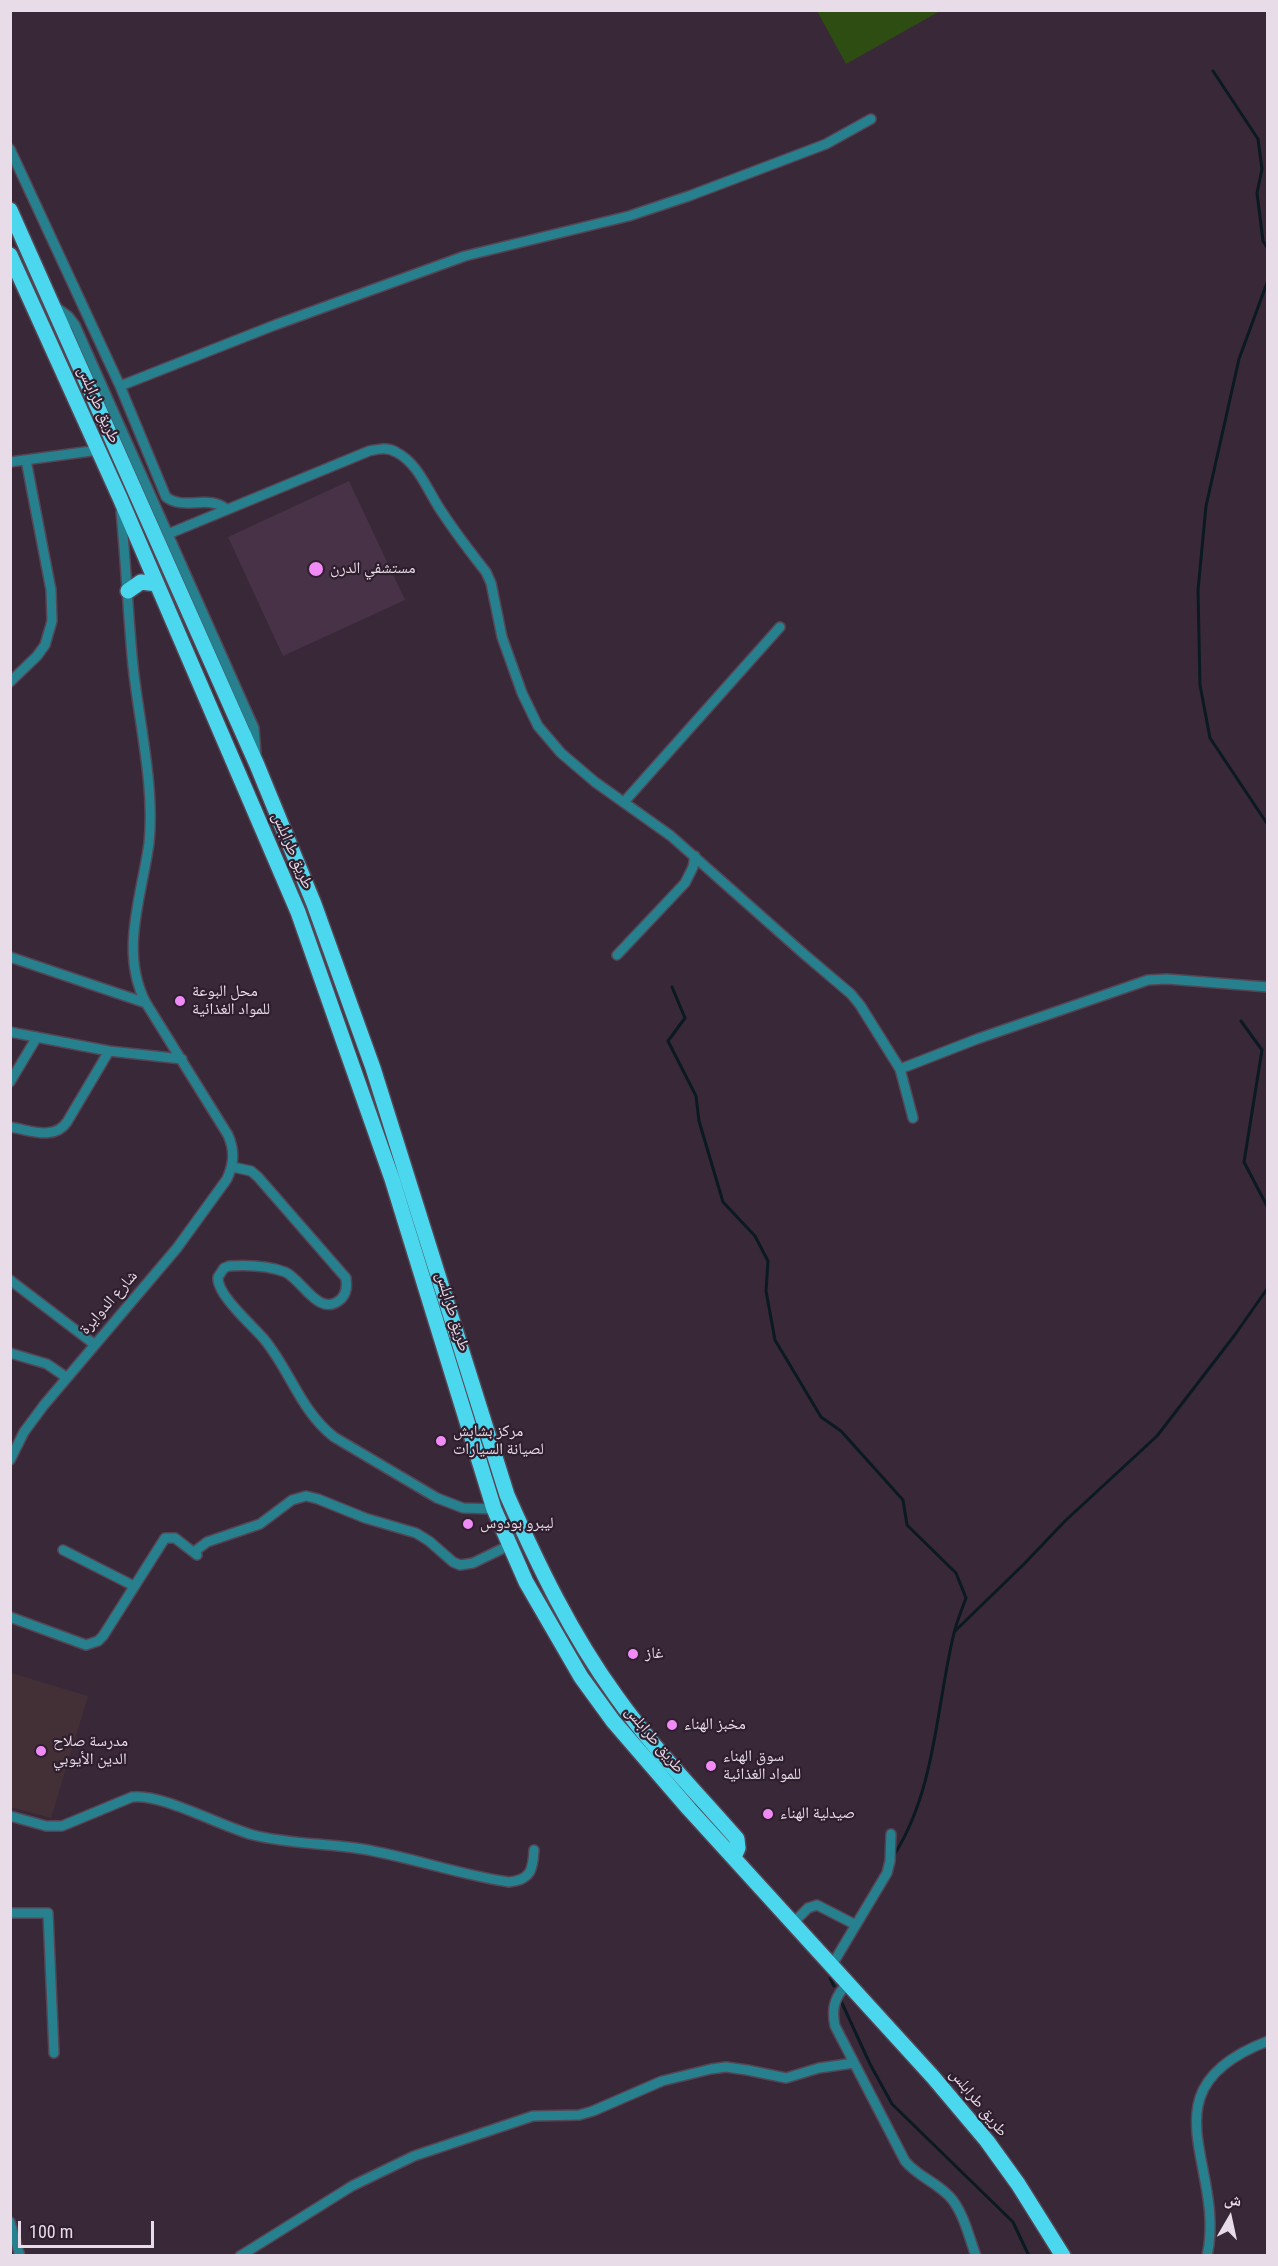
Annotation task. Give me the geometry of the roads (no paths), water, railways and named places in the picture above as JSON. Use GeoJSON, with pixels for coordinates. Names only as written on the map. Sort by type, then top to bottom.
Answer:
{"type":"FeatureCollection","features":[{"type":"Feature","properties":{"kind":"highway"},"geometry":{"type":"LineString","coordinates":[[10,210],[256,765],[310,894],[373,1068],[507,1495],[537,1562],[588,1655],[616,1697],[648,1737],[737,1839],[738,1848],[734,1857]]}},
{"type":"Feature","properties":{"kind":"highway","name":"طريق طرابلس"},"geometry":{"type":"LineString","coordinates":[[10,255],[120,498],[276,856],[306,932],[392,1179],[494,1509],[531,1591],[581,1677],[619,1728],[933,2077],[987,2141],[1018,2184],[1063,2256]]}},
{"type":"Feature","properties":{"kind":"highway"},"geometry":{"type":"LineString","coordinates":[[128,591],[141,582],[157,584]]}},
{"type":"Feature","properties":{"kind":"street"},"geometry":{"type":"LineString","coordinates":[[120,386],[276,325],[465,256],[522,240],[629,216],[688,196],[826,144],[871,119]]}},
{"type":"Feature","properties":{"kind":"street"},"geometry":{"type":"LineString","coordinates":[[10,149],[120,386],[166,497],[179,504],[212,502],[226,508]]}},
{"type":"Feature","properties":{"kind":"street"},"geometry":{"type":"LineString","coordinates":[[53,306],[63,312],[75,325],[254,728],[256,765]]}},
{"type":"Feature","properties":{"kind":"street"},"geometry":{"type":"LineString","coordinates":[[168,534],[226,508],[369,451],[388,449],[406,458],[442,514],[486,572],[491,583],[502,637],[522,693],[538,726],[561,753],[695,856],[851,994],[900,1069],[913,1118]]}},
{"type":"Feature","properties":{"kind":"street"},"geometry":{"type":"LineString","coordinates":[[10,462],[99,450]]}},
{"type":"Feature","properties":{"kind":"street"},"geometry":{"type":"LineString","coordinates":[[10,682],[41,651],[51,632],[52,621],[51,590],[26,460]]}},
{"type":"Feature","properties":{"kind":"street"},"geometry":{"type":"LineString","coordinates":[[120,498],[133,664],[150,809],[149,841],[132,950],[136,979],[146,1003],[228,1135],[234,1156],[233,1167],[251,1171],[258,1177],[346,1278],[346,1290],[343,1297],[332,1304],[325,1304],[313,1298],[292,1276],[280,1270],[229,1266],[224,1268],[218,1277],[221,1290],[273,1352],[304,1406],[334,1437],[436,1498],[464,1508],[494,1509]]}},
{"type":"Feature","properties":{"kind":"street"},"geometry":{"type":"LineString","coordinates":[[624,802],[780,627]]}},
{"type":"Feature","properties":{"kind":"street"},"geometry":{"type":"LineString","coordinates":[[617,955],[685,883],[690,876],[695,856]]}},
{"type":"Feature","properties":{"kind":"street"},"geometry":{"type":"LineString","coordinates":[[10,957],[146,1003]]}},
{"type":"Feature","properties":{"kind":"street"},"geometry":{"type":"LineString","coordinates":[[900,1069],[977,1039],[1148,980],[1167,979],[1268,987]]}},
{"type":"Feature","properties":{"kind":"street"},"geometry":{"type":"LineString","coordinates":[[10,1032],[109,1051],[182,1059]]}},
{"type":"Feature","properties":{"kind":"street"},"geometry":{"type":"LineString","coordinates":[[10,1082],[37,1037]]}},
{"type":"Feature","properties":{"kind":"street"},"geometry":{"type":"LineString","coordinates":[[10,1127],[53,1134],[63,1127],[109,1051]]}},
{"type":"Feature","properties":{"kind":"street","name":"شارع الدوايرة"},"geometry":{"type":"LineString","coordinates":[[10,1460],[14,1443],[66,1377],[177,1248],[227,1179],[233,1167]]}},
{"type":"Feature","properties":{"kind":"street"},"geometry":{"type":"LineString","coordinates":[[10,1280],[94,1344]]}},
{"type":"Feature","properties":{"kind":"street"},"geometry":{"type":"LineString","coordinates":[[10,1353],[47,1364],[66,1377]]}},
{"type":"Feature","properties":{"kind":"street"},"geometry":{"type":"LineString","coordinates":[[10,1617],[86,1645],[92,1644],[103,1636],[165,1538],[176,1538],[195,1553],[207,1542],[260,1524],[292,1500],[306,1496],[365,1518],[416,1533],[460,1565],[473,1563],[510,1545]]}},
{"type":"Feature","properties":{"kind":"street"},"geometry":{"type":"LineString","coordinates":[[63,1550],[134,1586]]}},
{"type":"Feature","properties":{"kind":"street"},"geometry":{"type":"LineString","coordinates":[[10,1816],[46,1826],[62,1826],[132,1797],[142,1796],[155,1798],[255,1836],[288,1842],[362,1849],[509,1882],[521,1880],[530,1874],[534,1850]]}},
{"type":"Feature","properties":{"kind":"street"},"geometry":{"type":"LineString","coordinates":[[832,1965],[889,1867],[891,1834]]}},
{"type":"Feature","properties":{"kind":"street"},"geometry":{"type":"LineString","coordinates":[[793,1923],[808,1908],[817,1905],[856,1925]]}},
{"type":"Feature","properties":{"kind":"street"},"geometry":{"type":"LineString","coordinates":[[10,1913],[48,1912],[54,2053]]}},
{"type":"Feature","properties":{"kind":"street"},"geometry":{"type":"LineString","coordinates":[[848,1983],[838,1993],[834,2004],[835,2026],[904,2162],[918,2175],[949,2196],[959,2211],[976,2256]]}},
{"type":"Feature","properties":{"kind":"street"},"geometry":{"type":"LineString","coordinates":[[1207,2256],[1211,2228],[1195,2125],[1199,2099],[1209,2080],[1226,2062],[1268,2041]]}},
{"type":"Feature","properties":{"kind":"street"},"geometry":{"type":"LineString","coordinates":[[240,2256],[352,2186],[414,2156],[533,2116],[579,2115],[662,2081],[711,2069],[726,2067],[786,2078],[819,2068],[854,2063]]}},
{"type":"Feature","properties":{"kind":"street"},"geometry":{"type":"LineString","coordinates":[[10,2222],[20,2256]]}},
{"type":"Feature","properties":{"kind":"waterway"},"geometry":{"type":"LineString","coordinates":[[1213,71],[1258,139],[1262,169],[1257,193],[1263,241],[1268,249]]}},
{"type":"Feature","properties":{"kind":"waterway"},"geometry":{"type":"LineString","coordinates":[[1268,280],[1239,359],[1206,506],[1198,590],[1200,685],[1210,738],[1268,825]]}},
{"type":"Feature","properties":{"kind":"waterway"},"geometry":{"type":"LineString","coordinates":[[672,987],[685,1018],[668,1041],[696,1096],[699,1121],[723,1202],[755,1236],[768,1261],[766,1291],[775,1340],[821,1417],[841,1431],[903,1500],[907,1525],[956,1573],[966,1598],[954,1633],[927,1775],[908,1830],[894,1855]]}},
{"type":"Feature","properties":{"kind":"waterway"},"geometry":{"type":"LineString","coordinates":[[1241,1021],[1262,1050],[1244,1162],[1268,1208]]}},
{"type":"Feature","properties":{"kind":"waterway"},"geometry":{"type":"LineString","coordinates":[[955,1631],[1065,1521],[1157,1436],[1234,1336],[1267,1289],[1268,1284]]}},
{"type":"Feature","properties":{"kind":"waterway"},"geometry":{"type":"LineString","coordinates":[[830,1978],[834,1986]]}},
{"type":"Feature","properties":{"kind":"waterway"},"geometry":{"type":"LineString","coordinates":[[841,2001],[870,2064],[892,2104],[1013,2222],[1029,2256]]}},
{"type":"Feature","properties":{"kind":"place","name":"مستشفي الدرن"},"geometry":{"type":"Point","coordinates":[316,569]}},
{"type":"Feature","properties":{"kind":"place","name":"محل البوعة للمواد الغذائية"},"geometry":{"type":"Point","coordinates":[180,1001]}},
{"type":"Feature","properties":{"kind":"place","name":"مركز بشابش لصيانة السيارات"},"geometry":{"type":"Point","coordinates":[441,1441]}},
{"type":"Feature","properties":{"kind":"place","name":"ليبرو بودوس"},"geometry":{"type":"Point","coordinates":[468,1524]}},
{"type":"Feature","properties":{"kind":"place","name":"غاز"},"geometry":{"type":"Point","coordinates":[633,1654]}},
{"type":"Feature","properties":{"kind":"place","name":"مخبز الهناء"},"geometry":{"type":"Point","coordinates":[672,1725]}},
{"type":"Feature","properties":{"kind":"place","name":"مدرسة صلاح الدين الأيوبي"},"geometry":{"type":"Point","coordinates":[41,1751]}},
{"type":"Feature","properties":{"kind":"place","name":"سوق الهناء للمواد الغذائية"},"geometry":{"type":"Point","coordinates":[711,1766]}},
{"type":"Feature","properties":{"kind":"place","name":"صيدلية الهناء"},"geometry":{"type":"Point","coordinates":[768,1814]}}]}
